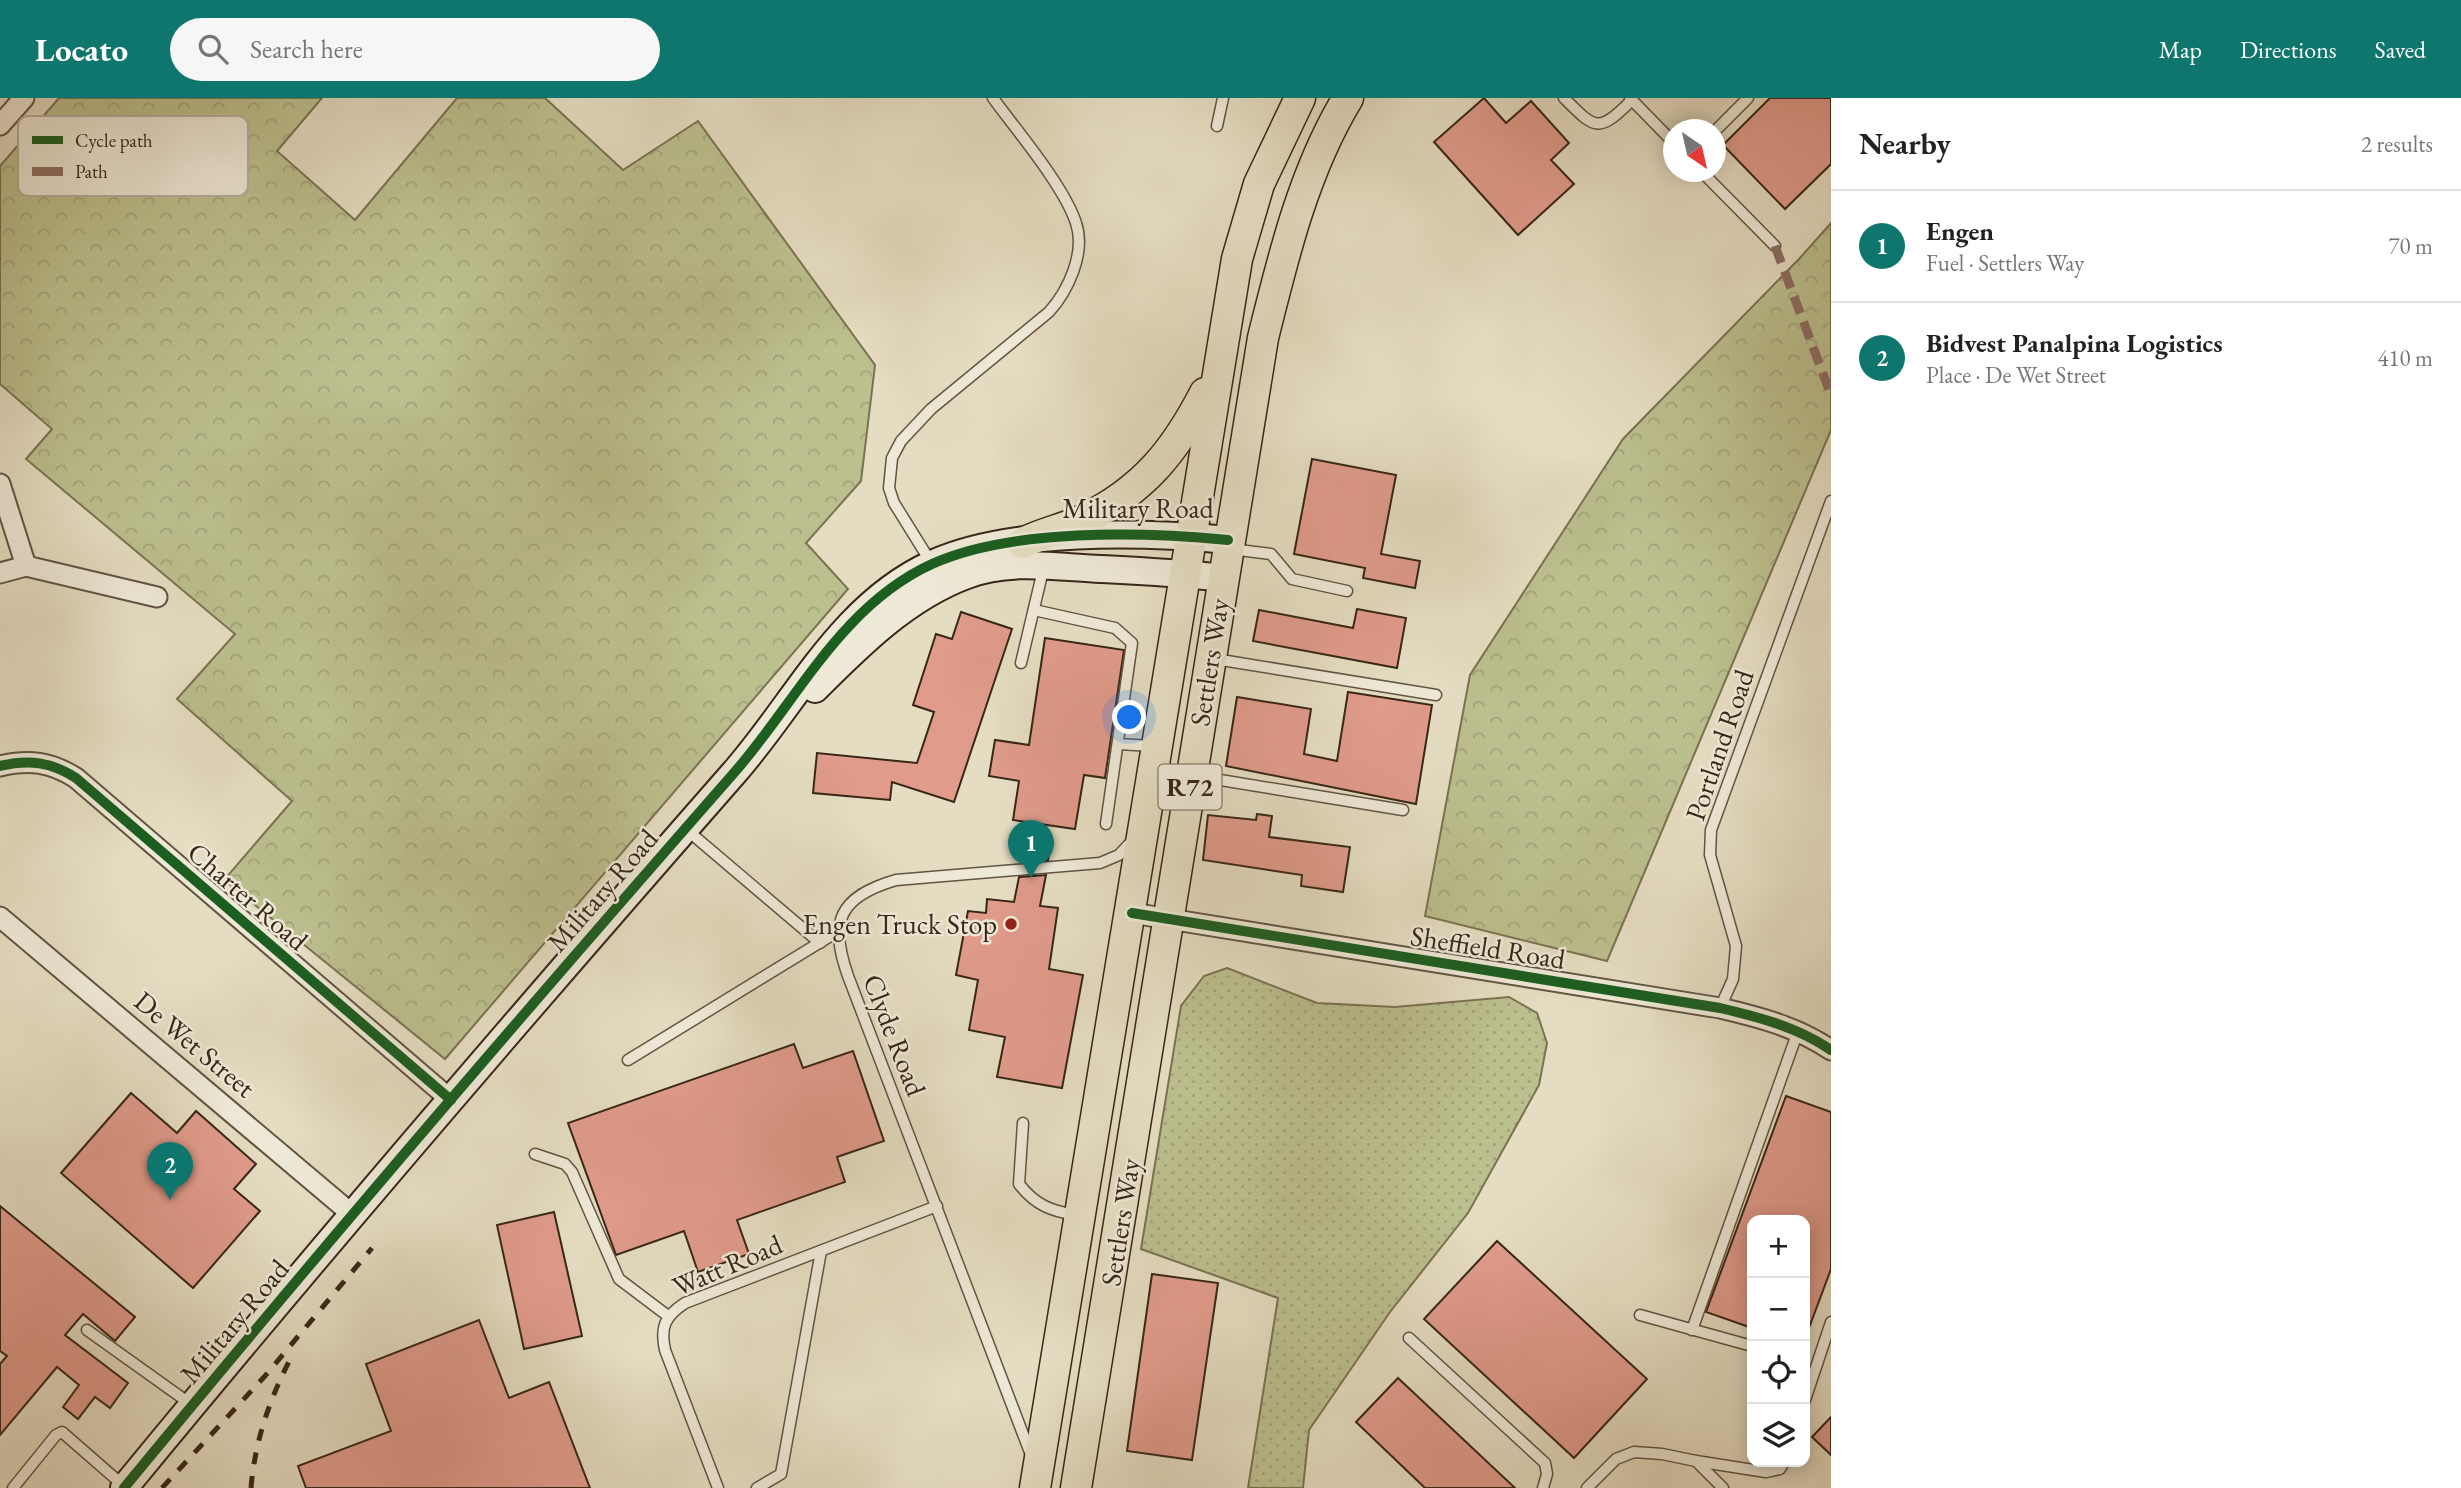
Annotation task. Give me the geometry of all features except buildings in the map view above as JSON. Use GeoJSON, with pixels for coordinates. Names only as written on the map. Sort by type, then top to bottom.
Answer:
{"type":"FeatureCollection","features":[{"type":"Feature","properties":{"kind":"main road","name":"Settlers Way"},"geometry":{"type":"LineString","coordinates":[[1036,1480],[1132,913],[1142,832],[1237,259],[1259,184],[1300,98]]}},
{"type":"Feature","properties":{"kind":"main road","name":"Settlers Way"},"geometry":{"type":"LineString","coordinates":[[1076,1488],[1170,919],[1227,544],[1263,338],[1280,267],[1315,165],[1348,98]]}},
{"type":"Feature","properties":{"kind":"main road"},"geometry":{"type":"LineString","coordinates":[[1023,543],[1081,521],[1112,503],[1149,475],[1176,445],[1217,369]]}},
{"type":"Feature","properties":{"kind":"street"},"geometry":{"type":"LineString","coordinates":[[0,125],[24,98]]}},
{"type":"Feature","properties":{"kind":"street"},"geometry":{"type":"LineString","coordinates":[[0,484],[26,566]]}},
{"type":"Feature","properties":{"kind":"street","name":"Military Road"},"geometry":{"type":"LineString","coordinates":[[125,1488],[451,1100],[755,749],[780,715],[812,692],[939,574],[976,549],[1084,534],[1190,537],[1227,544]]}},
{"type":"Feature","properties":{"kind":"street"},"geometry":{"type":"LineString","coordinates":[[0,573],[26,566],[157,597]]}},
{"type":"Feature","properties":{"kind":"street","name":"Military Road"},"geometry":{"type":"LineString","coordinates":[[939,574],[997,567],[1044,566],[1222,578]]}},
{"type":"Feature","properties":{"kind":"street","name":"Charter Road"},"geometry":{"type":"LineString","coordinates":[[0,766],[32,761],[48,764],[76,778],[451,1100]]}},
{"type":"Feature","properties":{"kind":"street","name":"Sheffield Road"},"geometry":{"type":"LineString","coordinates":[[1132,913],[1720,1007],[1798,1031],[1831,1049]]}},
{"type":"Feature","properties":{"kind":"street","name":"De Wet Street"},"geometry":{"type":"LineString","coordinates":[[0,917],[353,1215]]}},
{"type":"Feature","properties":{"kind":"lane"},"geometry":{"type":"LineString","coordinates":[[939,574],[894,503],[889,488],[892,458],[901,440],[932,409],[1049,312],[1064,295],[1078,247],[1076,224],[1054,184],[993,98]]}},
{"type":"Feature","properties":{"kind":"lane"},"geometry":{"type":"LineString","coordinates":[[1217,126],[1223,98]]}},
{"type":"Feature","properties":{"kind":"lane"},"geometry":{"type":"LineString","coordinates":[[1564,98],[1589,123],[1598,125],[1614,118],[1631,99],[1663,132]]}},
{"type":"Feature","properties":{"kind":"lane"},"geometry":{"type":"LineString","coordinates":[[1726,120],[1748,98]]}},
{"type":"Feature","properties":{"kind":"lane"},"geometry":{"type":"LineString","coordinates":[[1712,182],[1775,246]]}},
{"type":"Feature","properties":{"kind":"lane","name":"Portland Road"},"geometry":{"type":"LineString","coordinates":[[1720,1007],[1733,979],[1736,946],[1710,855],[1711,830],[1831,501]]}},
{"type":"Feature","properties":{"kind":"lane"},"geometry":{"type":"LineString","coordinates":[[1227,544],[1271,554],[1292,579],[1347,591]]}},
{"type":"Feature","properties":{"kind":"lane"},"geometry":{"type":"LineString","coordinates":[[1021,663],[1044,566]]}},
{"type":"Feature","properties":{"kind":"lane"},"geometry":{"type":"LineString","coordinates":[[1034,610],[1115,628],[1132,642],[1105,824]]}},
{"type":"Feature","properties":{"kind":"lane"},"geometry":{"type":"LineString","coordinates":[[1210,658],[1436,695]]}},
{"type":"Feature","properties":{"kind":"lane"},"geometry":{"type":"LineString","coordinates":[[1118,744],[1156,746]]}},
{"type":"Feature","properties":{"kind":"lane"},"geometry":{"type":"LineString","coordinates":[[1192,775],[1403,810]]}},
{"type":"Feature","properties":{"kind":"lane"},"geometry":{"type":"LineString","coordinates":[[685,829],[820,943]]}},
{"type":"Feature","properties":{"kind":"lane"},"geometry":{"type":"LineString","coordinates":[[628,1060],[837,932],[844,913],[856,898],[878,886],[896,880],[1100,863],[1119,855],[1142,832]]}},
{"type":"Feature","properties":{"kind":"lane","name":"Clyde Road"},"geometry":{"type":"LineString","coordinates":[[837,932],[839,950],[848,976],[937,1206],[1036,1480]]}},
{"type":"Feature","properties":{"kind":"lane"},"geometry":{"type":"LineString","coordinates":[[1692,1330],[1798,1031]]}},
{"type":"Feature","properties":{"kind":"lane"},"geometry":{"type":"LineString","coordinates":[[1023,1124],[1018,1184],[1030,1198],[1051,1211],[1080,1216]]}},
{"type":"Feature","properties":{"kind":"lane"},"geometry":{"type":"LineString","coordinates":[[535,1154],[565,1164],[572,1171],[619,1279],[668,1316]]}},
{"type":"Feature","properties":{"kind":"lane","name":"Watt Road"},"geometry":{"type":"LineString","coordinates":[[718,1488],[665,1350],[662,1329],[668,1316],[685,1303],[937,1206]]}},
{"type":"Feature","properties":{"kind":"lane"},"geometry":{"type":"LineString","coordinates":[[757,1488],[781,1474],[821,1251]]}},
{"type":"Feature","properties":{"kind":"lane"},"geometry":{"type":"LineString","coordinates":[[1640,1315],[1747,1345]]}},
{"type":"Feature","properties":{"kind":"lane"},"geometry":{"type":"LineString","coordinates":[[1810,1384],[1831,1322]]}},
{"type":"Feature","properties":{"kind":"lane"},"geometry":{"type":"LineString","coordinates":[[87,1330],[192,1405]]}},
{"type":"Feature","properties":{"kind":"lane"},"geometry":{"type":"LineString","coordinates":[[1409,1338],[1545,1463],[1547,1474],[1543,1488]]}},
{"type":"Feature","properties":{"kind":"lane"},"geometry":{"type":"LineString","coordinates":[[1810,1363],[1816,1365]]}},
{"type":"Feature","properties":{"kind":"lane"},"geometry":{"type":"LineString","coordinates":[[13,1488],[56,1435],[62,1432],[69,1434],[125,1488]]}},
{"type":"Feature","properties":{"kind":"lane"},"geometry":{"type":"LineString","coordinates":[[1587,1488],[1616,1459],[1634,1452],[1662,1454],[1766,1472],[1781,1467]]}},
{"type":"Feature","properties":{"kind":"lane"},"geometry":{"type":"LineString","coordinates":[[1696,1461],[1723,1488]]}},
{"type":"Feature","properties":{"kind":"green space"},"geometry":{"type":"Polygon","coordinates":[[[59,98],[322,98],[277,151],[355,220],[457,98],[545,98],[623,170],[698,121],[875,365],[861,481],[806,543],[848,589],[445,1059],[224,880],[292,801],[177,699],[235,634],[26,459],[52,429],[0,384],[0,166],[18,145],[18,196],[248,196],[248,116],[43,116],[59,98]]]}},
{"type":"Feature","properties":{"kind":"green space"},"geometry":{"type":"Polygon","coordinates":[[[1831,223],[1831,430],[1607,961],[1425,916],[1470,675],[1623,439],[1831,223]]]}},
{"type":"Feature","properties":{"kind":"green space"},"geometry":{"type":"Polygon","coordinates":[[[1227,968],[1317,1003],[1395,1007],[1509,997],[1537,1013],[1547,1043],[1539,1085],[1468,1213],[1390,1312],[1309,1430],[1303,1488],[1248,1488],[1278,1298],[1141,1249],[1181,1006],[1204,976],[1227,968]]]}},
{"type":"Feature","properties":{"kind":"railway"},"geometry":{"type":"LineString","coordinates":[[162,1488],[265,1376],[372,1248]]}},
{"type":"Feature","properties":{"kind":"railway"},"geometry":{"type":"LineString","coordinates":[[251,1488],[256,1452],[265,1418],[294,1352]]}},
{"type":"Feature","properties":{"kind":"marked path"},"geometry":{"type":"LineString","coordinates":[[1775,246],[1831,395]]}},
{"type":"Feature","properties":{"kind":"cycle path"},"geometry":{"type":"LineString","coordinates":[[124,1488],[426,1128],[733,774],[822,658],[845,630],[871,605],[900,582],[932,564],[964,552],[1000,544],[1038,538],[1118,535],[1228,540]]}},
{"type":"Feature","properties":{"kind":"cycle path"},"geometry":{"type":"LineString","coordinates":[[0,766],[40,763],[58,768],[76,778],[451,1100]]}},
{"type":"Feature","properties":{"kind":"cycle path"},"geometry":{"type":"LineString","coordinates":[[1132,913],[1720,1008],[1791,1029],[1831,1050]]}},
{"type":"Feature","properties":{"kind":"place","name":"Engen"},"geometry":{"type":"Point","coordinates":[1031,878]}},
{"type":"Feature","properties":{"kind":"place","name":"Engen Truck Stop"},"geometry":{"type":"Point","coordinates":[1011,924]}},
{"type":"Feature","properties":{"kind":"place","name":"Bidvest Panalpina Logistics"},"geometry":{"type":"Point","coordinates":[170,1200]}}]}
